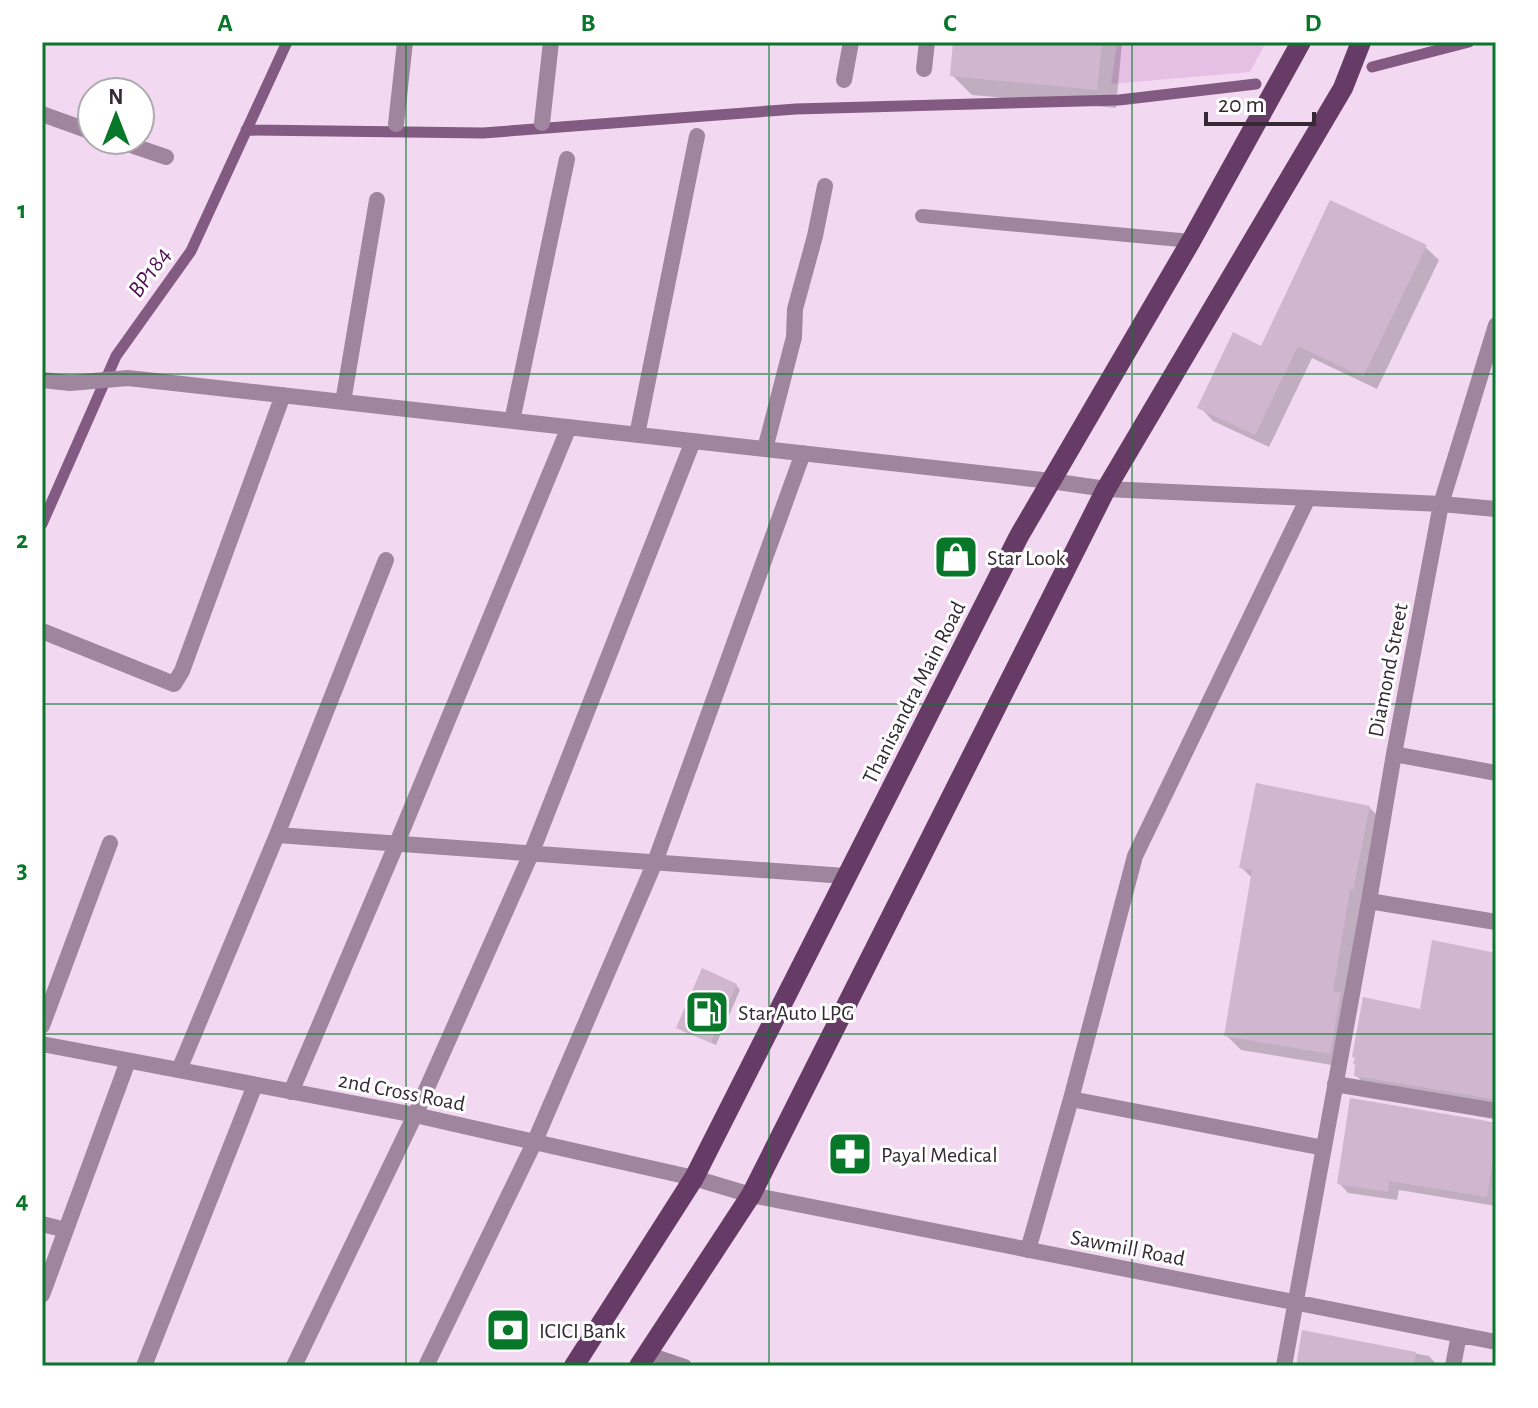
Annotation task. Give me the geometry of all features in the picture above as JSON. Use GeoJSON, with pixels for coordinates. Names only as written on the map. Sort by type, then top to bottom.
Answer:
{"type":"FeatureCollection","features":[{"type":"Feature","properties":{"kind":"main road","name":"Thanisandra Main Road"},"geometry":{"type":"LineString","coordinates":[[574,1366],[694,1178],[1019,536],[1191,241],[1301,42]]}},
{"type":"Feature","properties":{"kind":"main road"},"geometry":{"type":"LineString","coordinates":[[643,1360],[751,1195],[1106,489],[1343,88],[1361,42]]}},
{"type":"Feature","properties":{"kind":"street"},"geometry":{"type":"LineString","coordinates":[[396,124],[405,42]]}},
{"type":"Feature","properties":{"kind":"street"},"geometry":{"type":"LineString","coordinates":[[542,123],[551,42]]}},
{"type":"Feature","properties":{"kind":"street"},"geometry":{"type":"LineString","coordinates":[[844,80],[851,42]]}},
{"type":"Feature","properties":{"kind":"street"},"geometry":{"type":"LineString","coordinates":[[924,69],[927,42]]}},
{"type":"Feature","properties":{"kind":"street"},"geometry":{"type":"LineString","coordinates":[[42,114],[76,126]]}},
{"type":"Feature","properties":{"kind":"street"},"geometry":{"type":"LineString","coordinates":[[637,435],[697,136]]}},
{"type":"Feature","properties":{"kind":"street"},"geometry":{"type":"LineString","coordinates":[[156,154],[166,157]]}},
{"type":"Feature","properties":{"kind":"street"},"geometry":{"type":"LineString","coordinates":[[512,421],[567,159]]}},
{"type":"Feature","properties":{"kind":"street"},"geometry":{"type":"LineString","coordinates":[[765,449],[794,337],[795,309],[825,186]]}},
{"type":"Feature","properties":{"kind":"street"},"geometry":{"type":"LineString","coordinates":[[343,402],[377,200]]}},
{"type":"Feature","properties":{"kind":"street","name":"Diamond Street"},"geometry":{"type":"LineString","coordinates":[[1284,1366],[1441,504],[1496,325]]}},
{"type":"Feature","properties":{"kind":"street"},"geometry":{"type":"LineString","coordinates":[[42,380],[70,383],[128,378],[1106,489],[1496,509]]}},
{"type":"Feature","properties":{"kind":"street"},"geometry":{"type":"LineString","coordinates":[[42,631],[174,684],[182,671],[283,395]]}},
{"type":"Feature","properties":{"kind":"street"},"geometry":{"type":"LineString","coordinates":[[291,1092],[569,427]]}},
{"type":"Feature","properties":{"kind":"street"},"geometry":{"type":"LineString","coordinates":[[294,1366],[415,1115],[531,854],[693,441]]}},
{"type":"Feature","properties":{"kind":"street"},"geometry":{"type":"LineString","coordinates":[[426,1366],[535,1141],[655,862],[803,453]]}},
{"type":"Feature","properties":{"kind":"street"},"geometry":{"type":"LineString","coordinates":[[1028,1250],[1135,856],[1308,498]]}},
{"type":"Feature","properties":{"kind":"street"},"geometry":{"type":"LineString","coordinates":[[179,1070],[277,835],[386,560]]}},
{"type":"Feature","properties":{"kind":"street"},"geometry":{"type":"LineString","coordinates":[[1394,754],[1496,773]]}},
{"type":"Feature","properties":{"kind":"street"},"geometry":{"type":"LineString","coordinates":[[277,835],[845,876]]}},
{"type":"Feature","properties":{"kind":"street"},"geometry":{"type":"LineString","coordinates":[[42,1026],[110,843]]}},
{"type":"Feature","properties":{"kind":"street"},"geometry":{"type":"LineString","coordinates":[[1369,901],[1496,922]]}},
{"type":"Feature","properties":{"kind":"street","name":"2nd Cross Road"},"geometry":{"type":"LineString","coordinates":[[42,1044],[415,1115],[694,1178],[751,1195]]}},
{"type":"Feature","properties":{"kind":"street"},"geometry":{"type":"LineString","coordinates":[[42,1295],[128,1061]]}},
{"type":"Feature","properties":{"kind":"street"},"geometry":{"type":"LineString","coordinates":[[1335,1084],[1496,1111]]}},
{"type":"Feature","properties":{"kind":"street"},"geometry":{"type":"LineString","coordinates":[[144,1366],[255,1085]]}},
{"type":"Feature","properties":{"kind":"street"},"geometry":{"type":"LineString","coordinates":[[1071,1099],[1324,1148]]}},
{"type":"Feature","properties":{"kind":"street","name":"Sawmill Road"},"geometry":{"type":"LineString","coordinates":[[751,1195],[1496,1342]]}},
{"type":"Feature","properties":{"kind":"street"},"geometry":{"type":"LineString","coordinates":[[42,1224],[66,1230]]}},
{"type":"Feature","properties":{"kind":"street"},"geometry":{"type":"LineString","coordinates":[[1453,1366],[1459,1335]]}},
{"type":"Feature","properties":{"kind":"lane"},"geometry":{"type":"LineString","coordinates":[[922,216],[1191,241]]}},
{"type":"Feature","properties":{"kind":"lane"},"geometry":{"type":"LineString","coordinates":[[643,1360],[685,1366]]}},
{"type":"Feature","properties":{"kind":"shaded area"},"geometry":{"type":"Polygon","coordinates":[[[1117,42],[1266,42],[1250,72],[1111,84],[1117,42]]]}},
{"type":"Feature","properties":{"kind":"building"},"geometry":{"type":"Polygon","coordinates":[[[953,42],[1102,42],[1097,90],[950,76],[953,42]]]}},
{"type":"Feature","properties":{"kind":"building"},"geometry":{"type":"Polygon","coordinates":[[[1330,200],[1427,245],[1363,377],[1298,346],[1255,435],[1197,408],[1233,332],[1261,346],[1330,200]]]}},
{"type":"Feature","properties":{"kind":"building"},"geometry":{"type":"Polygon","coordinates":[[[1256,783],[1370,806],[1353,890],[1350,890],[1333,991],[1341,993],[1330,1054],[1224,1036],[1252,870],[1239,868],[1256,783]]]}},
{"type":"Feature","properties":{"kind":"building"},"geometry":{"type":"Polygon","coordinates":[[[1432,940],[1496,953],[1496,1077],[1492,1099],[1354,1076],[1355,1058],[1352,1057],[1363,997],[1420,1009],[1432,940]]]}},
{"type":"Feature","properties":{"kind":"building"},"geometry":{"type":"Polygon","coordinates":[[[702,968],[737,984],[711,1042],[676,1028],[702,968]]]}},
{"type":"Feature","properties":{"kind":"building"},"geometry":{"type":"Polygon","coordinates":[[[1350,1098],[1496,1124],[1487,1197],[1389,1181],[1388,1192],[1337,1184],[1350,1098]]]}},
{"type":"Feature","properties":{"kind":"building"},"geometry":{"type":"Polygon","coordinates":[[[1302,1330],[1416,1352],[1414,1366],[1296,1366],[1302,1330]]]}},
{"type":"Feature","properties":{"kind":"waterway","name":"BP184"},"geometry":{"type":"LineString","coordinates":[[42,524],[116,356],[191,251],[287,42]]}},
{"type":"Feature","properties":{"kind":"waterway"},"geometry":{"type":"LineString","coordinates":[[1372,67],[1469,42]]}},
{"type":"Feature","properties":{"kind":"waterway"},"geometry":{"type":"LineString","coordinates":[[246,130],[483,133],[796,109],[1119,100],[1256,84]]}},
{"type":"Feature","properties":{"kind":"place","name":"Star Look"},"geometry":{"type":"Point","coordinates":[956,557]}},
{"type":"Feature","properties":{"kind":"place","name":"Star Auto LPG"},"geometry":{"type":"Point","coordinates":[707,1012]}},
{"type":"Feature","properties":{"kind":"place","name":"Payal Medical"},"geometry":{"type":"Point","coordinates":[850,1154]}},
{"type":"Feature","properties":{"kind":"place","name":"ICICI Bank"},"geometry":{"type":"Point","coordinates":[508,1330]}}]}
